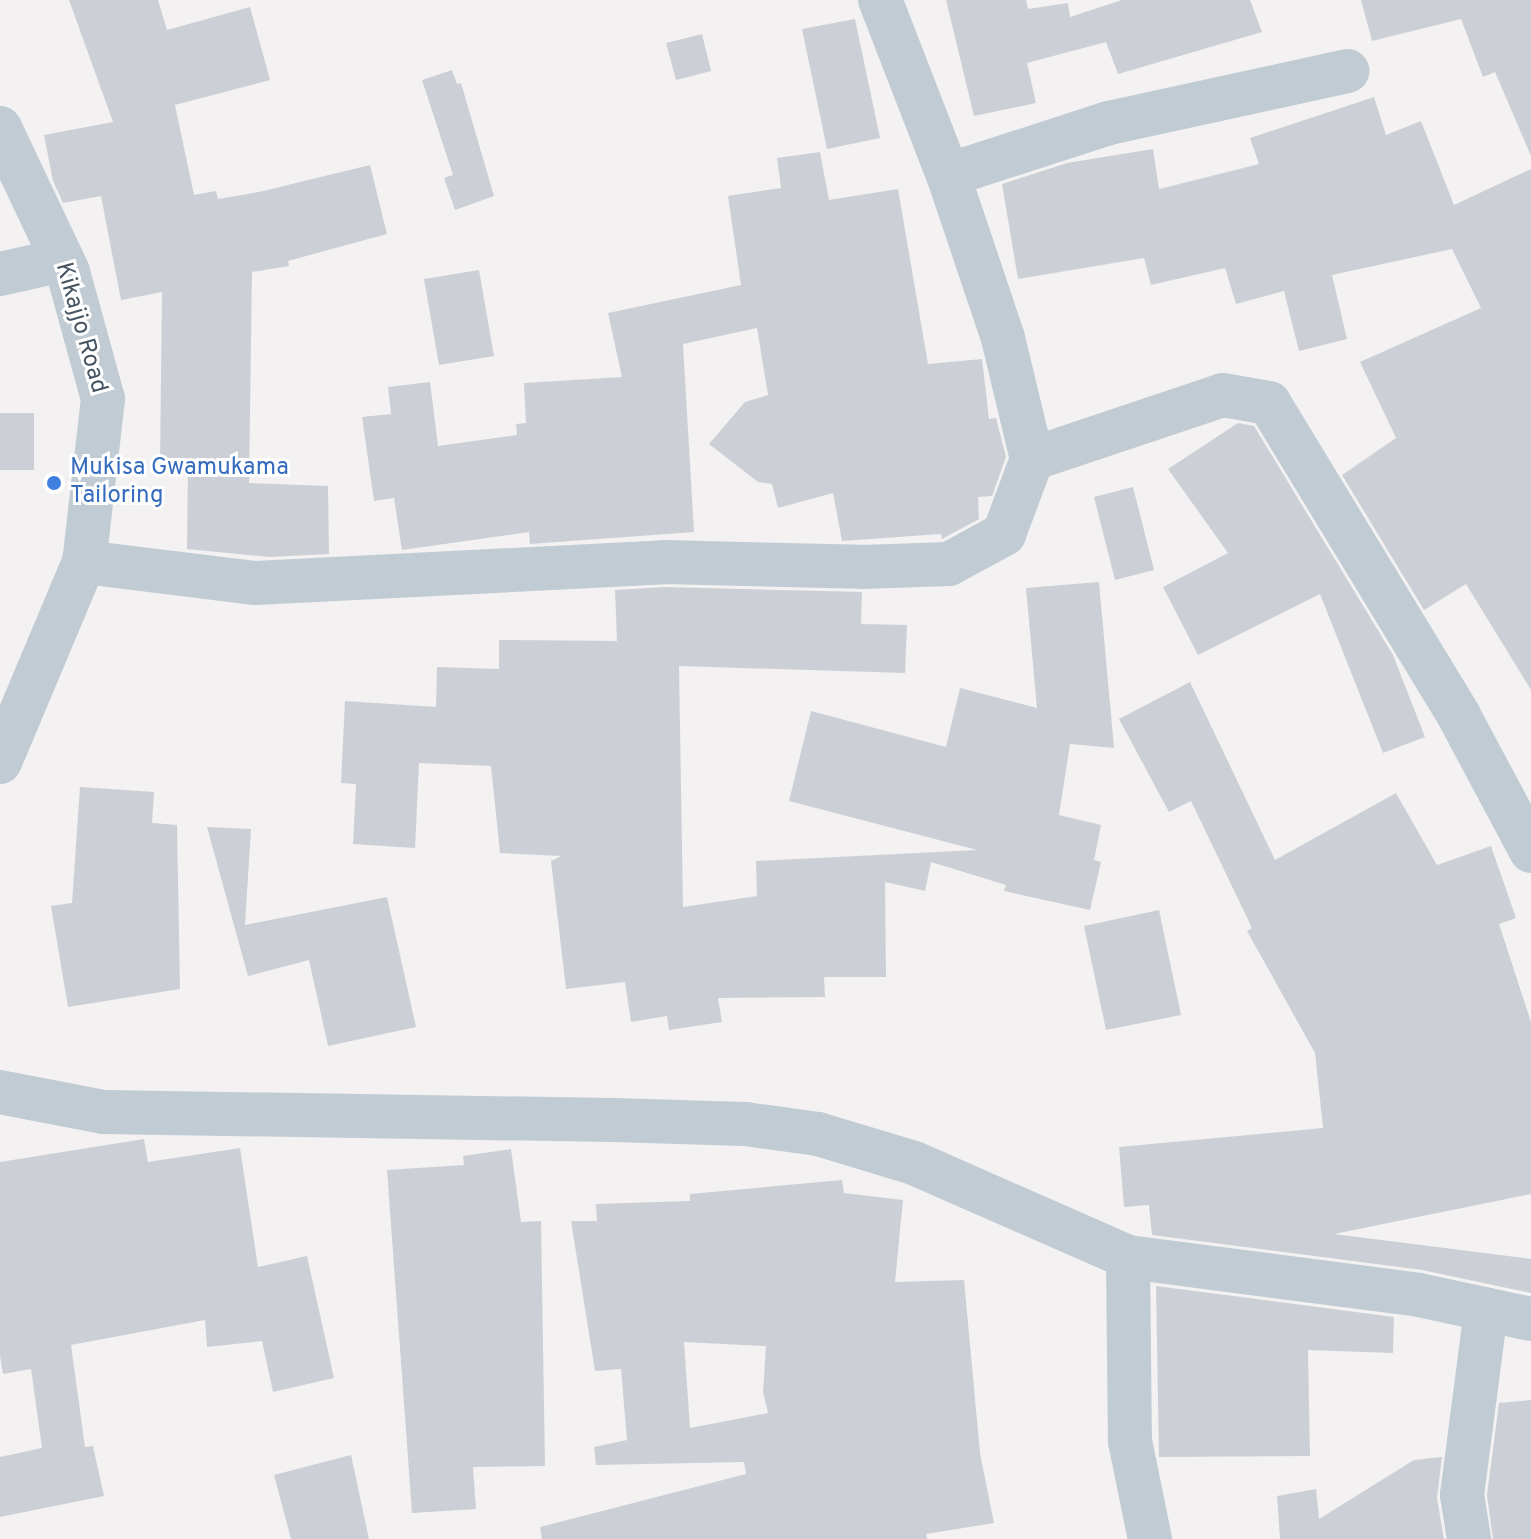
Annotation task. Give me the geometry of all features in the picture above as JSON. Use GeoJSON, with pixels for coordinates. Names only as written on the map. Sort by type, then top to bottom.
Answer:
{"type":"FeatureCollection","features":[{"type":"Feature","properties":{"kind":"street"},"geometry":{"type":"LineString","coordinates":[[84,562],[256,583],[664,562],[949,564],[1004,534],[1032,459],[1003,338],[948,175],[880,0]]}},
{"type":"Feature","properties":{"kind":"street"},"geometry":{"type":"LineString","coordinates":[[948,175],[1109,123],[1347,71]]}},
{"type":"Feature","properties":{"kind":"street","name":"Kikajjo Road"},"geometry":{"type":"LineString","coordinates":[[0,128],[62,260],[103,399],[84,562],[0,762]]}},
{"type":"Feature","properties":{"kind":"street"},"geometry":{"type":"LineString","coordinates":[[0,274],[62,260]]}},
{"type":"Feature","properties":{"kind":"street"},"geometry":{"type":"LineString","coordinates":[[1032,459],[1223,395],[1269,403],[1459,716],[1531,851]]}},
{"type":"Feature","properties":{"kind":"street"},"geometry":{"type":"LineString","coordinates":[[0,1092],[104,1112],[745,1124],[818,1134],[914,1163],[1128,1257],[1419,1295],[1531,1319]]}},
{"type":"Feature","properties":{"kind":"street"},"geometry":{"type":"LineString","coordinates":[[1128,1257],[1130,1441],[1150,1539]]}},
{"type":"Feature","properties":{"kind":"street"},"geometry":{"type":"LineString","coordinates":[[1469,1539],[1462,1495],[1486,1310]]}},
{"type":"Feature","properties":{"kind":"building"},"geometry":{"type":"Polygon","coordinates":[[[69,0],[158,0],[167,30],[250,7],[270,80],[175,105],[194,195],[216,191],[218,199],[370,165],[387,234],[288,261],[289,266],[252,272],[249,483],[328,486],[329,554],[269,557],[187,549],[188,463],[160,463],[162,292],[121,300],[101,196],[63,203],[53,181],[44,135],[113,122],[69,0]]]}},
{"type":"Feature","properties":{"kind":"building"},"geometry":{"type":"Polygon","coordinates":[[[946,0],[1026,0],[1028,9],[1068,3],[1070,17],[1122,0],[1250,0],[1262,32],[1118,74],[1106,42],[1027,63],[1036,103],[974,116],[946,0]]]}},
{"type":"Feature","properties":{"kind":"building"},"geometry":{"type":"Polygon","coordinates":[[[1361,0],[1531,0],[1531,156],[1495,72],[1483,77],[1461,19],[1372,41],[1361,0]]]}},
{"type":"Feature","properties":{"kind":"building"},"geometry":{"type":"Polygon","coordinates":[[[855,19],[880,138],[827,149],[802,29],[855,19]]]}},
{"type":"Feature","properties":{"kind":"building"},"geometry":{"type":"Polygon","coordinates":[[[702,34],[711,71],[676,80],[666,43],[702,34]]]}},
{"type":"Feature","properties":{"kind":"building"},"geometry":{"type":"Polygon","coordinates":[[[452,70],[457,84],[461,83],[494,196],[455,210],[444,178],[453,175],[422,80],[452,70]]]}},
{"type":"Feature","properties":{"kind":"building"},"geometry":{"type":"Polygon","coordinates":[[[1374,97],[1386,135],[1421,121],[1454,205],[1531,169],[1531,690],[1466,584],[1424,610],[1342,475],[1396,438],[1360,362],[1481,308],[1452,249],[1332,275],[1347,339],[1299,351],[1284,291],[1236,304],[1225,268],[1151,285],[1144,258],[1018,279],[1002,184],[1067,163],[1153,149],[1159,189],[1259,164],[1250,138],[1374,97]]]}},
{"type":"Feature","properties":{"kind":"building"},"geometry":{"type":"Polygon","coordinates":[[[820,152],[829,200],[898,189],[928,364],[982,359],[989,419],[996,418],[1006,457],[992,496],[978,497],[979,519],[942,539],[941,534],[842,541],[833,493],[778,508],[772,484],[758,482],[709,444],[745,402],[768,395],[757,328],[683,344],[694,532],[530,544],[529,532],[402,550],[394,498],[374,501],[362,417],[391,414],[388,387],[430,382],[438,446],[517,435],[516,424],[526,423],[524,383],[622,377],[608,313],[741,285],[728,196],[781,188],[777,158],[820,152]]]}},
{"type":"Feature","properties":{"kind":"building"},"geometry":{"type":"Polygon","coordinates":[[[479,270],[494,356],[439,365],[424,279],[479,270]]]}},
{"type":"Feature","properties":{"kind":"building"},"geometry":{"type":"Polygon","coordinates":[[[0,413],[34,413],[34,470],[0,470],[0,413]]]}},
{"type":"Feature","properties":{"kind":"building"},"geometry":{"type":"Polygon","coordinates":[[[1238,423],[1254,426],[1393,655],[1425,737],[1383,753],[1320,594],[1198,655],[1163,587],[1228,553],[1168,469],[1238,423]]]}},
{"type":"Feature","properties":{"kind":"building"},"geometry":{"type":"Polygon","coordinates":[[[1133,487],[1154,570],[1115,580],[1094,497],[1133,487]]]}},
{"type":"Feature","properties":{"kind":"building"},"geometry":{"type":"Polygon","coordinates":[[[1099,582],[1114,748],[1070,744],[1059,815],[1101,825],[1094,860],[1101,862],[1090,910],[1004,891],[1006,885],[931,862],[925,891],[885,882],[886,977],[824,977],[825,997],[718,998],[722,1022],[669,1030],[667,1016],[631,1022],[625,982],[566,989],[551,861],[561,856],[500,853],[491,766],[419,763],[415,848],[353,844],[356,784],[341,783],[345,701],[436,707],[437,667],[499,669],[499,640],[617,641],[615,590],[664,587],[862,592],[861,624],[907,625],[905,673],[679,666],[683,907],[757,896],[756,861],[977,850],[789,801],[811,711],[946,747],[960,688],[1037,708],[1026,588],[1099,582]]]}},
{"type":"Feature","properties":{"kind":"building"},"geometry":{"type":"Polygon","coordinates":[[[1190,682],[1275,860],[1396,793],[1437,865],[1491,846],[1516,918],[1499,924],[1531,1022],[1531,1194],[1334,1234],[1531,1259],[1531,1293],[1422,1270],[1152,1235],[1149,1205],[1124,1207],[1119,1147],[1323,1128],[1315,1053],[1247,931],[1252,928],[1191,801],[1169,812],[1119,719],[1190,682]]]}},
{"type":"Feature","properties":{"kind":"building"},"geometry":{"type":"Polygon","coordinates":[[[80,787],[154,792],[152,823],[177,825],[180,989],[68,1007],[51,906],[72,903],[80,787]]]}},
{"type":"Feature","properties":{"kind":"building"},"geometry":{"type":"Polygon","coordinates":[[[207,827],[251,829],[245,925],[387,897],[416,1027],[328,1046],[309,960],[248,976],[207,827]]]}},
{"type":"Feature","properties":{"kind":"building"},"geometry":{"type":"Polygon","coordinates":[[[1159,910],[1181,1015],[1106,1030],[1084,926],[1159,910]]]}},
{"type":"Feature","properties":{"kind":"building"},"geometry":{"type":"Polygon","coordinates":[[[144,1139],[148,1162],[240,1148],[258,1267],[307,1256],[334,1378],[273,1392],[262,1341],[207,1347],[205,1320],[71,1345],[85,1447],[93,1446],[104,1496],[0,1517],[0,1457],[42,1448],[31,1369],[3,1374],[0,1356],[0,1162],[144,1139]]]}},
{"type":"Feature","properties":{"kind":"building"},"geometry":{"type":"Polygon","coordinates":[[[511,1149],[521,1222],[541,1221],[545,1466],[473,1467],[476,1509],[412,1513],[387,1170],[464,1165],[463,1156],[511,1149]]]}},
{"type":"Feature","properties":{"kind":"building"},"geometry":{"type":"Polygon","coordinates":[[[842,1180],[844,1193],[903,1200],[895,1282],[964,1280],[980,1453],[994,1523],[926,1534],[927,1539],[542,1539],[540,1527],[746,1474],[744,1462],[596,1465],[594,1447],[627,1440],[621,1369],[595,1371],[571,1221],[597,1221],[596,1204],[690,1201],[690,1194],[842,1180]],[[684,1342],[690,1428],[768,1413],[763,1392],[766,1346],[684,1342]]]}},
{"type":"Feature","properties":{"kind":"building"},"geometry":{"type":"Polygon","coordinates":[[[1156,1286],[1394,1317],[1393,1353],[1308,1350],[1310,1456],[1159,1457],[1156,1286]]]}},
{"type":"Feature","properties":{"kind":"building"},"geometry":{"type":"Polygon","coordinates":[[[1531,1400],[1531,1539],[1493,1539],[1487,1495],[1499,1403],[1531,1400]]]}},
{"type":"Feature","properties":{"kind":"building"},"geometry":{"type":"Polygon","coordinates":[[[351,1455],[369,1539],[291,1539],[274,1475],[351,1455]]]}},
{"type":"Feature","properties":{"kind":"building"},"geometry":{"type":"Polygon","coordinates":[[[1442,1457],[1437,1498],[1444,1539],[1280,1539],[1277,1496],[1316,1489],[1319,1519],[1414,1460],[1442,1457]]]}},
{"type":"Feature","properties":{"kind":"place","name":"Mukisa Gwamukama Tailoring"},"geometry":{"type":"Point","coordinates":[54,483]}}]}
